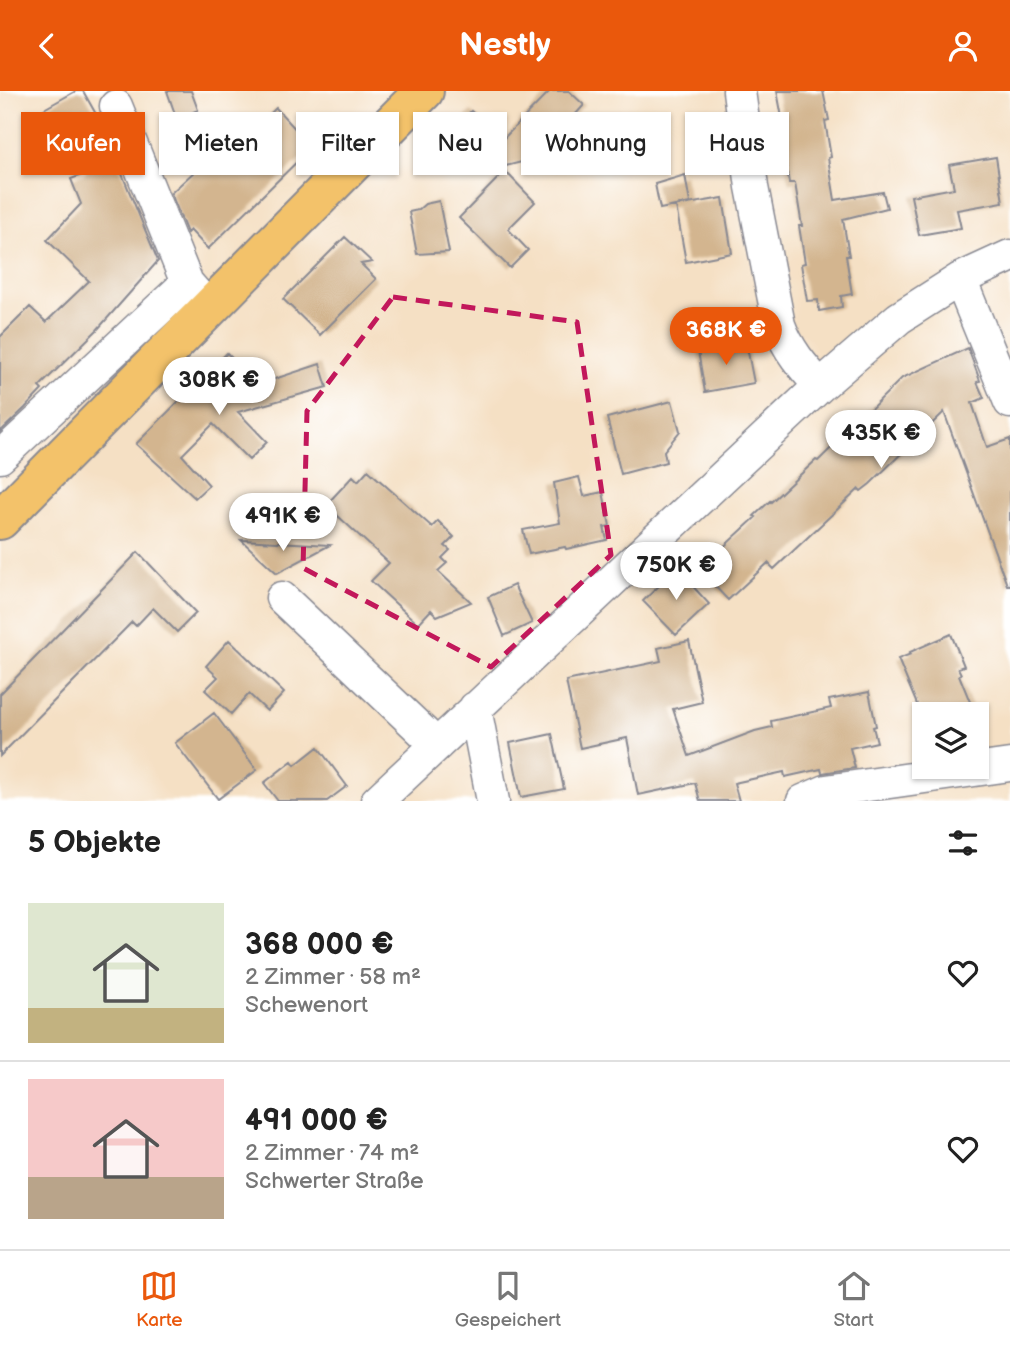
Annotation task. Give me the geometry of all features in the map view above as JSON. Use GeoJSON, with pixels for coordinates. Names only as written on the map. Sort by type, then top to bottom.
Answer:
{"type":"FeatureCollection","features":[{"type":"Feature","properties":{"kind":"main road"},"geometry":{"type":"LineString","coordinates":[[0,520],[97,423],[199,296],[424,91]]}},
{"type":"Feature","properties":{"kind":"street"},"geometry":{"type":"LineString","coordinates":[[739,91],[752,187],[779,325],[794,356],[820,386]]}},
{"type":"Feature","properties":{"kind":"street"},"geometry":{"type":"LineString","coordinates":[[0,457],[69,391],[199,296],[116,106]]}},
{"type":"Feature","properties":{"kind":"street"},"geometry":{"type":"LineString","coordinates":[[377,801],[820,386],[899,318],[960,279],[1010,256]]}},
{"type":"Feature","properties":{"kind":"street"},"geometry":{"type":"LineString","coordinates":[[960,279],[1010,402]]}},
{"type":"Feature","properties":{"kind":"street"},"geometry":{"type":"LineString","coordinates":[[69,391],[97,423]]}},
{"type":"Feature","properties":{"kind":"street"},"geometry":{"type":"LineString","coordinates":[[282,598],[438,745]]}},
{"type":"Feature","properties":{"kind":"street"},"geometry":{"type":"LineString","coordinates":[[475,708],[493,801]]}},
{"type":"Feature","properties":{"kind":"street"},"geometry":{"type":"LineString","coordinates":[[803,801],[826,791],[1010,765]]}},
{"type":"Feature","properties":{"kind":"highlighted area"},"geometry":{"type":"Polygon","coordinates":[[[393,297],[577,322],[611,555],[491,667],[303,568],[307,411],[393,297]]]}},
{"type":"Feature","properties":{"kind":"building"},"geometry":{"type":"Polygon","coordinates":[[[76,91],[83,91],[95,112],[46,112],[44,109],[76,91]]]}},
{"type":"Feature","properties":{"kind":"building"},"geometry":{"type":"Polygon","coordinates":[[[167,91],[191,91],[198,110],[174,112],[167,91]]]}},
{"type":"Feature","properties":{"kind":"building"},"geometry":{"type":"Polygon","coordinates":[[[550,91],[569,91],[584,105],[578,112],[529,112],[550,91]]]}},
{"type":"Feature","properties":{"kind":"building"},"geometry":{"type":"Polygon","coordinates":[[[777,91],[823,91],[829,120],[825,121],[835,200],[883,192],[887,208],[843,219],[852,294],[841,296],[842,307],[819,311],[818,300],[807,301],[801,264],[805,263],[799,226],[802,226],[795,183],[789,183],[788,175],[789,112],[781,112],[777,91]]]}},
{"type":"Feature","properties":{"kind":"building"},"geometry":{"type":"Polygon","coordinates":[[[282,114],[296,130],[296,163],[208,249],[190,230],[187,233],[171,193],[191,175],[282,175],[282,114]]]}},
{"type":"Feature","properties":{"kind":"building"},"geometry":{"type":"Polygon","coordinates":[[[521,121],[521,162],[507,166],[507,135],[521,121]]]}},
{"type":"Feature","properties":{"kind":"building"},"geometry":{"type":"Polygon","coordinates":[[[996,157],[1003,202],[957,210],[961,228],[919,235],[911,196],[954,188],[949,165],[996,157]]]}},
{"type":"Feature","properties":{"kind":"building"},"geometry":{"type":"Polygon","coordinates":[[[507,173],[535,202],[508,229],[528,250],[510,268],[459,218],[501,175],[507,173]]]}},
{"type":"Feature","properties":{"kind":"building"},"geometry":{"type":"Polygon","coordinates":[[[82,175],[122,175],[158,261],[97,330],[39,387],[42,390],[0,432],[0,337],[30,307],[46,322],[89,281],[47,240],[81,204],[71,179],[82,175]]]}},
{"type":"Feature","properties":{"kind":"building"},"geometry":{"type":"Polygon","coordinates":[[[685,175],[690,203],[660,209],[655,184],[685,175]]]}},
{"type":"Feature","properties":{"kind":"building"},"geometry":{"type":"Polygon","coordinates":[[[723,198],[732,253],[686,262],[676,206],[723,198]]]}},
{"type":"Feature","properties":{"kind":"building"},"geometry":{"type":"Polygon","coordinates":[[[439,201],[449,252],[417,254],[409,212],[439,201]]]}},
{"type":"Feature","properties":{"kind":"building"},"geometry":{"type":"Polygon","coordinates":[[[345,237],[372,262],[361,264],[376,279],[320,335],[283,299],[345,237]]]}},
{"type":"Feature","properties":{"kind":"building"},"geometry":{"type":"Polygon","coordinates":[[[746,342],[754,383],[705,392],[698,351],[746,342]]]}},
{"type":"Feature","properties":{"kind":"building"},"geometry":{"type":"Polygon","coordinates":[[[968,348],[984,398],[972,403],[987,447],[1010,439],[1010,585],[1007,585],[944,412],[870,484],[861,491],[859,489],[774,569],[768,563],[728,600],[711,582],[730,564],[718,552],[770,501],[818,461],[902,378],[968,348]]]}},
{"type":"Feature","properties":{"kind":"building"},"geometry":{"type":"Polygon","coordinates":[[[227,353],[246,373],[223,396],[320,364],[327,387],[238,412],[267,442],[249,460],[213,424],[182,455],[209,485],[195,498],[136,444],[227,353]]]}},
{"type":"Feature","properties":{"kind":"building"},"geometry":{"type":"Polygon","coordinates":[[[672,401],[680,431],[664,451],[666,462],[621,474],[607,418],[672,401]]]}},
{"type":"Feature","properties":{"kind":"building"},"geometry":{"type":"Polygon","coordinates":[[[368,470],[432,527],[438,521],[454,537],[445,546],[450,550],[442,558],[447,563],[438,571],[471,602],[437,616],[431,610],[418,624],[371,581],[389,563],[326,505],[353,476],[358,481],[368,470]]]}},
{"type":"Feature","properties":{"kind":"building"},"geometry":{"type":"Polygon","coordinates":[[[579,477],[584,496],[603,492],[610,526],[604,527],[607,540],[529,554],[523,530],[560,523],[554,483],[579,477]]]}},
{"type":"Feature","properties":{"kind":"building"},"geometry":{"type":"Polygon","coordinates":[[[241,540],[330,545],[277,573],[241,540]]]}},
{"type":"Feature","properties":{"kind":"building"},"geometry":{"type":"Polygon","coordinates":[[[138,552],[196,613],[177,632],[153,608],[136,626],[132,622],[0,756],[0,694],[138,552]]]}},
{"type":"Feature","properties":{"kind":"building"},"geometry":{"type":"Polygon","coordinates":[[[677,569],[709,604],[676,635],[643,601],[677,569]]]}},
{"type":"Feature","properties":{"kind":"building"},"geometry":{"type":"Polygon","coordinates":[[[514,585],[532,623],[504,636],[488,597],[514,585]]]}},
{"type":"Feature","properties":{"kind":"building"},"geometry":{"type":"Polygon","coordinates":[[[951,634],[964,666],[958,668],[961,674],[959,675],[970,702],[916,702],[898,659],[911,654],[910,652],[951,634]]]}},
{"type":"Feature","properties":{"kind":"building"},"geometry":{"type":"Polygon","coordinates":[[[229,640],[284,693],[267,711],[249,694],[231,714],[205,690],[218,677],[206,666],[229,640]]]}},
{"type":"Feature","properties":{"kind":"building"},"geometry":{"type":"Polygon","coordinates":[[[689,641],[702,702],[673,709],[689,756],[772,727],[771,721],[831,708],[829,700],[869,692],[877,742],[850,748],[855,768],[822,773],[821,769],[785,777],[784,772],[734,783],[739,801],[700,801],[695,783],[638,795],[627,738],[580,748],[566,681],[661,661],[658,648],[689,641]]]}},
{"type":"Feature","properties":{"kind":"building"},"geometry":{"type":"Polygon","coordinates":[[[214,713],[257,770],[218,799],[175,743],[214,713]]]}},
{"type":"Feature","properties":{"kind":"building"},"geometry":{"type":"Polygon","coordinates":[[[552,734],[564,789],[521,797],[510,743],[552,734]]]}},
{"type":"Feature","properties":{"kind":"building"},"geometry":{"type":"Polygon","coordinates":[[[318,747],[347,786],[327,801],[278,801],[264,783],[292,761],[295,765],[318,747]]]}}]}
